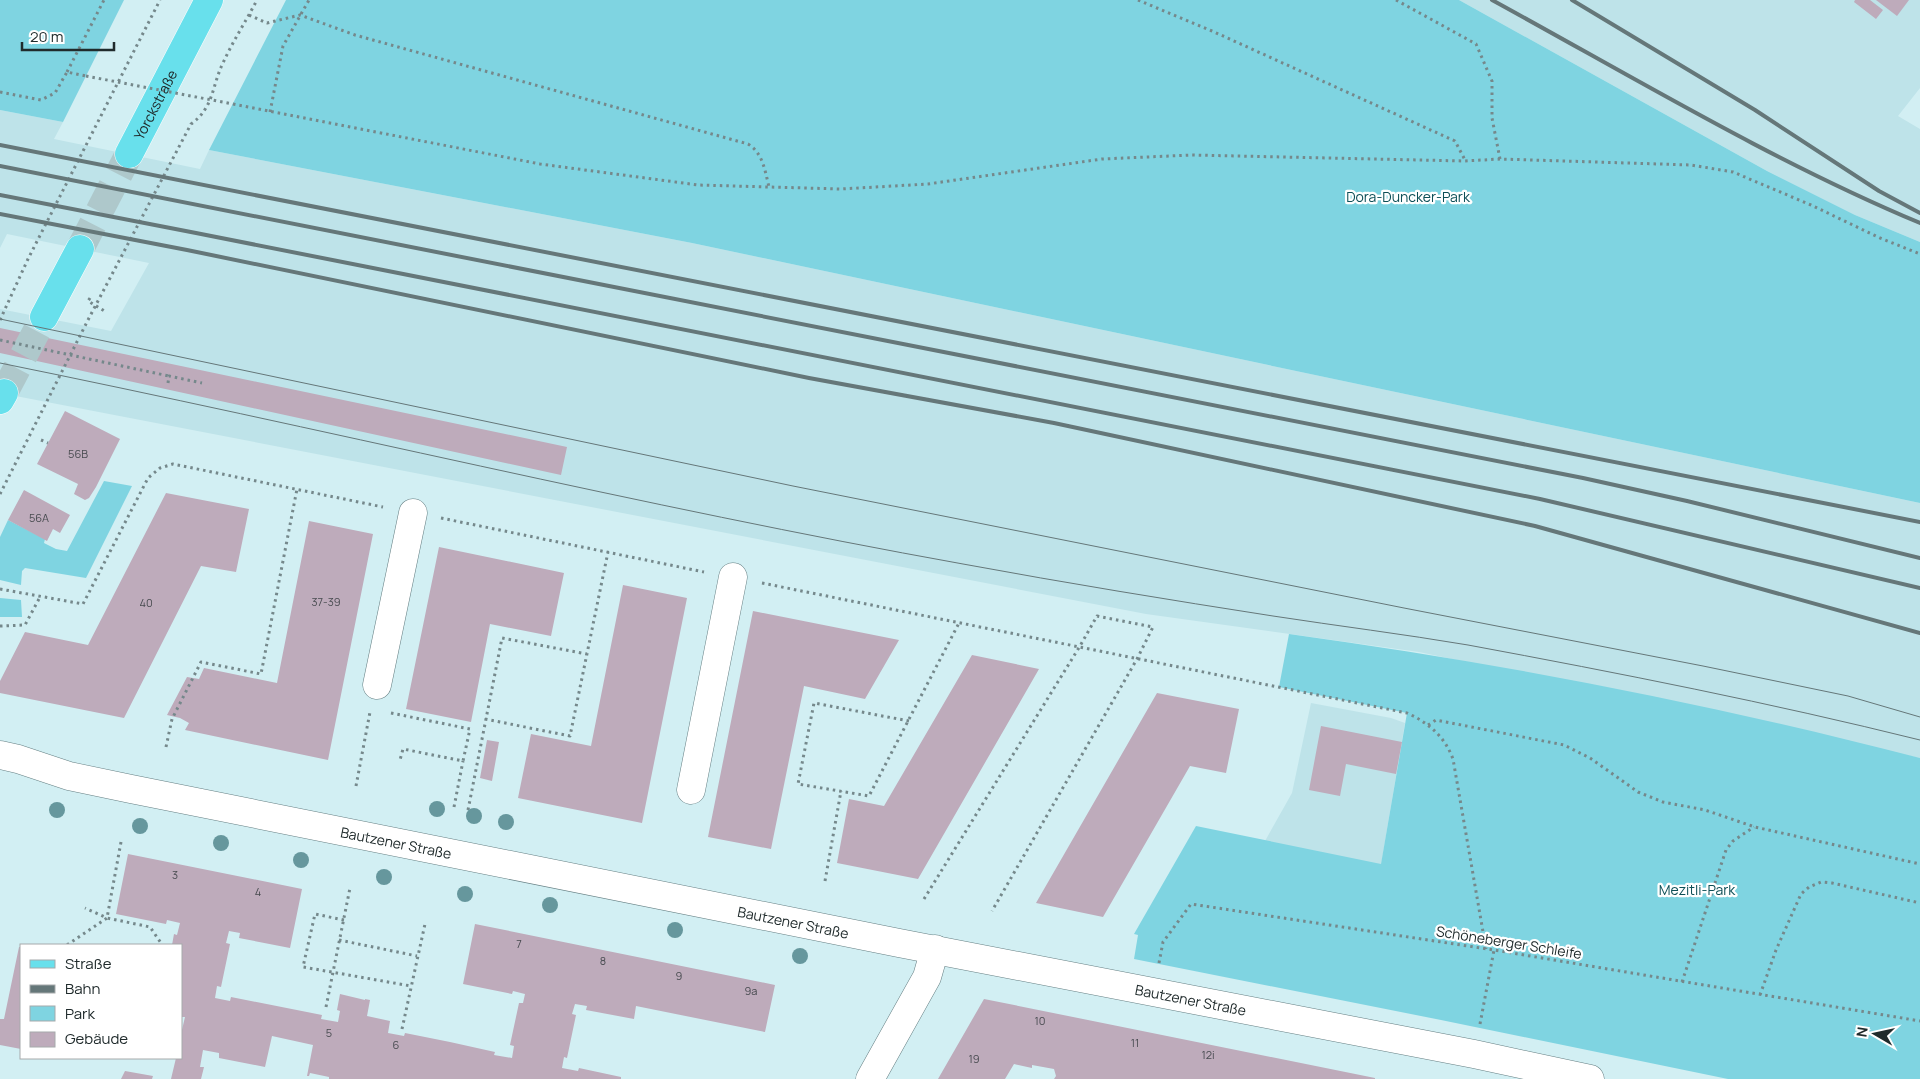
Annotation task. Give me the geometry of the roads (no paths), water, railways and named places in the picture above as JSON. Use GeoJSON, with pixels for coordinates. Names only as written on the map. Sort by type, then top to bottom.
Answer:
{"type":"FeatureCollection","features":[{"type":"Feature","properties":{"kind":"main road","name":"Yorckstraße"},"geometry":{"type":"LineString","coordinates":[[129,154],[209,0]]}},
{"type":"Feature","properties":{"kind":"main road"},"geometry":{"type":"LineString","coordinates":[[44,318],[80,249]]}},
{"type":"Feature","properties":{"kind":"street"},"geometry":{"type":"LineString","coordinates":[[374,697],[413,513]]}},
{"type":"Feature","properties":{"kind":"street"},"geometry":{"type":"LineString","coordinates":[[691,790],[733,577]]}},
{"type":"Feature","properties":{"kind":"street","name":"Bautzener Straße"},"geometry":{"type":"LineString","coordinates":[[0,755],[69,776],[131,789],[1154,993],[1474,1054],[1590,1079]]}},
{"type":"Feature","properties":{"kind":"street"},"geometry":{"type":"LineString","coordinates":[[870,1079],[928,977],[935,949]]}},
{"type":"Feature","properties":{"kind":"tunnel"},"geometry":{"type":"LineString","coordinates":[[80,249],[129,154]]}},
{"type":"Feature","properties":{"kind":"tunnel"},"geometry":{"type":"LineString","coordinates":[[4,393],[44,317]]}},
{"type":"Feature","properties":{"kind":"tram line"},"geometry":{"type":"LineString","coordinates":[[0,319],[793,486],[1848,696],[1920,717]]}},
{"type":"Feature","properties":{"kind":"tram line"},"geometry":{"type":"LineString","coordinates":[[0,363],[601,492],[842,541],[1118,591],[1468,645],[1695,689],[1808,713],[1920,740]]}},
{"type":"Feature","properties":{"kind":"railway"},"geometry":{"type":"LineString","coordinates":[[1492,0],[1703,117],[1811,173],[1920,223]]}},
{"type":"Feature","properties":{"kind":"railway"},"geometry":{"type":"LineString","coordinates":[[1572,0],[1755,110],[1879,191],[1920,213]]}},
{"type":"Feature","properties":{"kind":"railway"},"geometry":{"type":"LineString","coordinates":[[0,145],[1920,522]]}},
{"type":"Feature","properties":{"kind":"railway"},"geometry":{"type":"LineString","coordinates":[[0,166],[1583,478],[1687,501],[1920,558]]}},
{"type":"Feature","properties":{"kind":"railway"},"geometry":{"type":"LineString","coordinates":[[0,195],[1540,499],[1920,588]]}},
{"type":"Feature","properties":{"kind":"railway"},"geometry":{"type":"LineString","coordinates":[[0,214],[187,250],[809,378],[1054,423],[1535,526],[1920,633]]}},
{"type":"Feature","properties":{"kind":"park label","name":"Dora-Duncker-Park"},"geometry":{"type":"Point","coordinates":[1408,196]}},
{"type":"Feature","properties":{"kind":"park label","name":"Mezitli-Park"},"geometry":{"type":"Point","coordinates":[1697,889]}}]}
